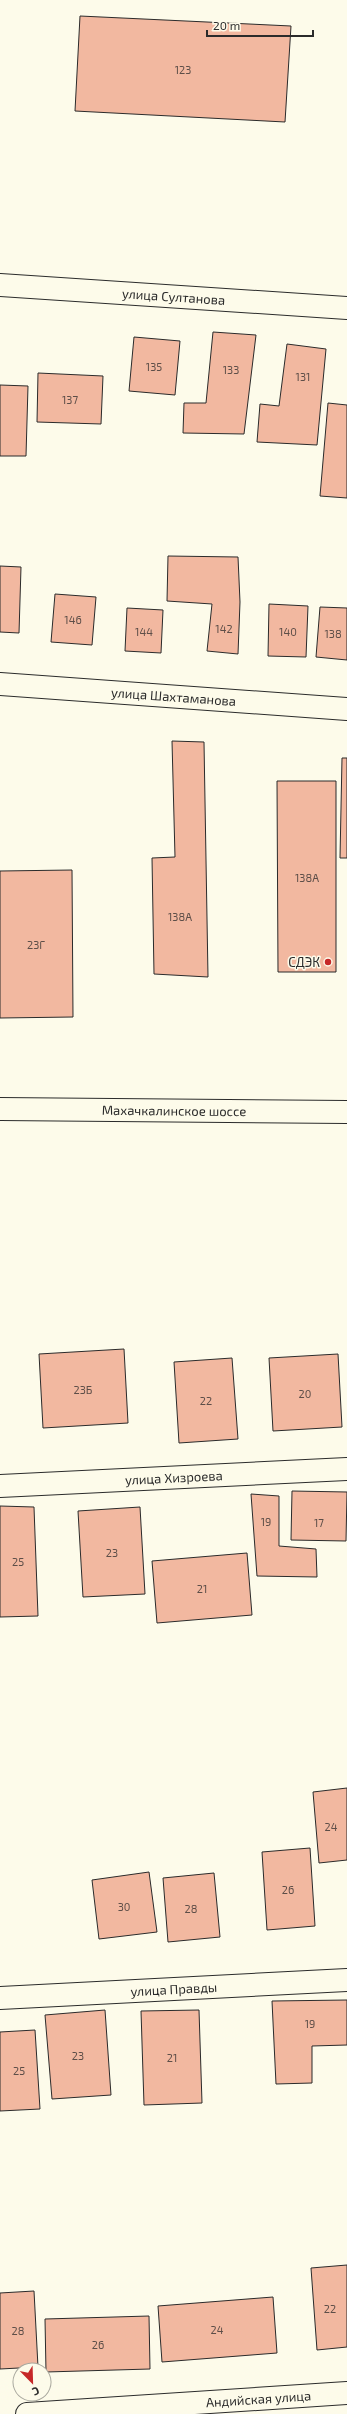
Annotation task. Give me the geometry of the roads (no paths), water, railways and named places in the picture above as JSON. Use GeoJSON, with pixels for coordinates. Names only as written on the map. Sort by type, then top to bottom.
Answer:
{"type":"FeatureCollection","features":[{"type":"Feature","properties":{"kind":"main road","name":"улица Султанова"},"geometry":{"type":"LineString","coordinates":[[0,285],[347,308]]}},
{"type":"Feature","properties":{"kind":"main road","name":"улица Шахтаманова"},"geometry":{"type":"LineString","coordinates":[[0,684],[347,709]]}},
{"type":"Feature","properties":{"kind":"main road","name":"Махачкалинское шоссе"},"geometry":{"type":"LineString","coordinates":[[0,1109],[347,1112]]}},
{"type":"Feature","properties":{"kind":"main road","name":"улица Хизроева"},"geometry":{"type":"LineString","coordinates":[[0,1486],[347,1469]]}},
{"type":"Feature","properties":{"kind":"main road","name":"улица Правды"},"geometry":{"type":"LineString","coordinates":[[0,1998],[347,1980]]}},
{"type":"Feature","properties":{"kind":"main road","name":"Андийская улица"},"geometry":{"type":"LineString","coordinates":[[27,2414],[347,2393]]}},
{"type":"Feature","properties":{"kind":"place","name":"СДЭК"},"geometry":{"type":"Point","coordinates":[328,962]}}]}
